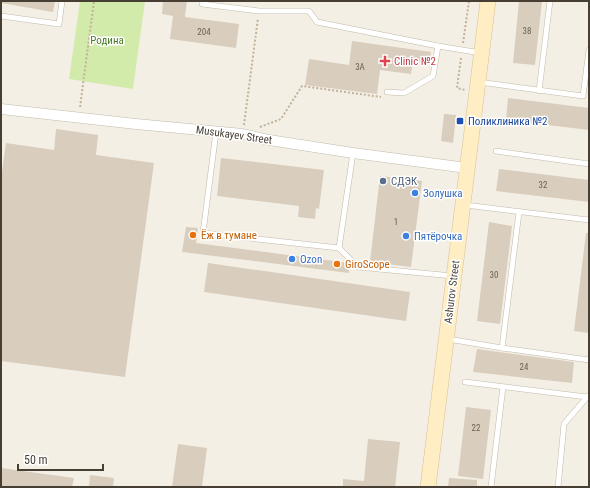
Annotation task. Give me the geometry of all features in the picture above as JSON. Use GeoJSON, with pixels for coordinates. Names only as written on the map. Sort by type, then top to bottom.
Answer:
{"type":"FeatureCollection","features":[{"type":"Feature","properties":{"kind":"street","name":"Ashurov Street"},"geometry":{"type":"LineString","coordinates":[[428,487],[488,1]]}},
{"type":"Feature","properties":{"kind":"street","name":"Musukayev Street"},"geometry":{"type":"LineString","coordinates":[[1,109],[216,132],[243,132],[269,140],[352,153],[467,168]]}},
{"type":"Feature","properties":{"kind":"lane"},"geometry":{"type":"LineString","coordinates":[[1,16],[59,24],[62,1]]}},
{"type":"Feature","properties":{"kind":"lane"},"geometry":{"type":"LineString","coordinates":[[202,1],[202,4],[259,11],[309,12],[317,22],[438,46],[482,53]]}},
{"type":"Feature","properties":{"kind":"lane"},"geometry":{"type":"LineString","coordinates":[[539,91],[550,1]]}},
{"type":"Feature","properties":{"kind":"lane"},"geometry":{"type":"LineString","coordinates":[[388,92],[404,93],[433,76],[438,46]]}},
{"type":"Feature","properties":{"kind":"lane"},"geometry":{"type":"LineString","coordinates":[[583,96],[589,50]]}},
{"type":"Feature","properties":{"kind":"lane"},"geometry":{"type":"LineString","coordinates":[[478,82],[589,97]]}},
{"type":"Feature","properties":{"kind":"lane"},"geometry":{"type":"LineString","coordinates":[[216,132],[203,233],[339,248],[358,267],[454,276]]}},
{"type":"Feature","properties":{"kind":"lane"},"geometry":{"type":"LineString","coordinates":[[496,151],[589,164]]}},
{"type":"Feature","properties":{"kind":"lane"},"geometry":{"type":"LineString","coordinates":[[339,248],[352,153]]}},
{"type":"Feature","properties":{"kind":"lane"},"geometry":{"type":"LineString","coordinates":[[462,205],[589,220]]}},
{"type":"Feature","properties":{"kind":"lane"},"geometry":{"type":"LineString","coordinates":[[502,348],[519,212]]}},
{"type":"Feature","properties":{"kind":"lane"},"geometry":{"type":"LineString","coordinates":[[446,339],[589,360]]}},
{"type":"Feature","properties":{"kind":"lane"},"geometry":{"type":"LineString","coordinates":[[465,382],[588,396]]}},
{"type":"Feature","properties":{"kind":"lane"},"geometry":{"type":"LineString","coordinates":[[491,487],[503,387]]}},
{"type":"Feature","properties":{"kind":"lane"},"geometry":{"type":"LineString","coordinates":[[558,487],[564,424],[588,396]]}},
{"type":"Feature","properties":{"kind":"path"},"geometry":{"type":"LineString","coordinates":[[78,118],[94,1]]}},
{"type":"Feature","properties":{"kind":"path"},"geometry":{"type":"LineString","coordinates":[[259,11],[243,132],[281,119],[302,86],[379,97],[388,92]]}},
{"type":"Feature","properties":{"kind":"green space","name":"Родина"},"geometry":{"type":"Polygon","coordinates":[[[80,1],[145,1],[133,89],[69,79],[80,1]]]}},
{"type":"Feature","properties":{"kind":"building"},"geometry":{"type":"Polygon","coordinates":[[[1,1],[55,1],[53,12],[1,3],[1,1]]]}},
{"type":"Feature","properties":{"kind":"building"},"geometry":{"type":"Polygon","coordinates":[[[163,1],[187,1],[185,17],[239,24],[236,48],[170,39],[173,16],[162,14],[163,1]]]}},
{"type":"Feature","properties":{"kind":"building"},"geometry":{"type":"Polygon","coordinates":[[[519,1],[542,1],[535,65],[513,63],[519,1]]]}},
{"type":"Feature","properties":{"kind":"building"},"geometry":{"type":"Polygon","coordinates":[[[352,41],[431,52],[429,64],[413,62],[411,74],[380,70],[377,94],[305,85],[309,59],[349,65],[352,41]]]}},
{"type":"Feature","properties":{"kind":"building"},"geometry":{"type":"Polygon","coordinates":[[[508,98],[589,108],[589,130],[506,120],[508,98]]]}},
{"type":"Feature","properties":{"kind":"building"},"geometry":{"type":"Polygon","coordinates":[[[444,114],[456,115],[453,143],[441,141],[444,114]]]}},
{"type":"Feature","properties":{"kind":"building"},"geometry":{"type":"Polygon","coordinates":[[[56,129],[98,135],[96,155],[154,163],[125,377],[1,361],[1,179],[6,143],[54,150],[56,129]]]}},
{"type":"Feature","properties":{"kind":"building"},"geometry":{"type":"Polygon","coordinates":[[[221,158],[324,170],[319,209],[316,208],[315,219],[298,217],[299,206],[217,196],[221,158]]]}},
{"type":"Feature","properties":{"kind":"building"},"geometry":{"type":"Polygon","coordinates":[[[499,169],[589,180],[589,202],[496,191],[499,169]]]}},
{"type":"Feature","properties":{"kind":"building"},"geometry":{"type":"Polygon","coordinates":[[[380,176],[422,181],[411,267],[370,262],[380,176]]]}},
{"type":"Feature","properties":{"kind":"building"},"geometry":{"type":"Polygon","coordinates":[[[489,222],[512,226],[500,324],[477,321],[489,222]]]}},
{"type":"Feature","properties":{"kind":"building"},"geometry":{"type":"Polygon","coordinates":[[[186,227],[198,228],[196,243],[350,263],[349,273],[182,252],[186,227]]]}},
{"type":"Feature","properties":{"kind":"building"},"geometry":{"type":"Polygon","coordinates":[[[586,233],[589,233],[589,333],[574,331],[586,233]]]}},
{"type":"Feature","properties":{"kind":"building"},"geometry":{"type":"Polygon","coordinates":[[[208,263],[410,292],[406,321],[204,292],[208,263]]]}},
{"type":"Feature","properties":{"kind":"building"},"geometry":{"type":"Polygon","coordinates":[[[477,349],[574,362],[572,383],[473,372],[477,349]]]}},
{"type":"Feature","properties":{"kind":"building"},"geometry":{"type":"Polygon","coordinates":[[[466,407],[491,410],[483,479],[458,476],[466,407]]]}},
{"type":"Feature","properties":{"kind":"building"},"geometry":{"type":"Polygon","coordinates":[[[368,439],[400,442],[395,487],[343,487],[343,479],[364,481],[368,439]]]}},
{"type":"Feature","properties":{"kind":"building"},"geometry":{"type":"Polygon","coordinates":[[[178,444],[207,448],[202,487],[172,487],[178,444]]]}},
{"type":"Feature","properties":{"kind":"building"},"geometry":{"type":"Polygon","coordinates":[[[1,468],[74,478],[72,487],[1,487],[1,468]]]}},
{"type":"Feature","properties":{"kind":"building"},"geometry":{"type":"Polygon","coordinates":[[[90,475],[114,478],[113,487],[89,487],[90,475]]]}},
{"type":"Feature","properties":{"kind":"building"},"geometry":{"type":"Polygon","coordinates":[[[449,478],[477,480],[477,487],[448,487],[449,478]]]}},
{"type":"Feature","properties":{"kind":"place","name":"Clinic №2"},"geometry":{"type":"Point","coordinates":[385,61]}},
{"type":"Feature","properties":{"kind":"place","name":"Поликлиника №2"},"geometry":{"type":"Point","coordinates":[460,121]}},
{"type":"Feature","properties":{"kind":"place","name":"СДЭК"},"geometry":{"type":"Point","coordinates":[383,181]}},
{"type":"Feature","properties":{"kind":"place","name":"Золушка"},"geometry":{"type":"Point","coordinates":[415,193]}},
{"type":"Feature","properties":{"kind":"place","name":"Ёж в тумане"},"geometry":{"type":"Point","coordinates":[193,235]}},
{"type":"Feature","properties":{"kind":"place","name":"Пятёрочка"},"geometry":{"type":"Point","coordinates":[406,236]}},
{"type":"Feature","properties":{"kind":"place","name":"Ozon"},"geometry":{"type":"Point","coordinates":[292,259]}},
{"type":"Feature","properties":{"kind":"place","name":"GiroScope"},"geometry":{"type":"Point","coordinates":[337,264]}}]}
